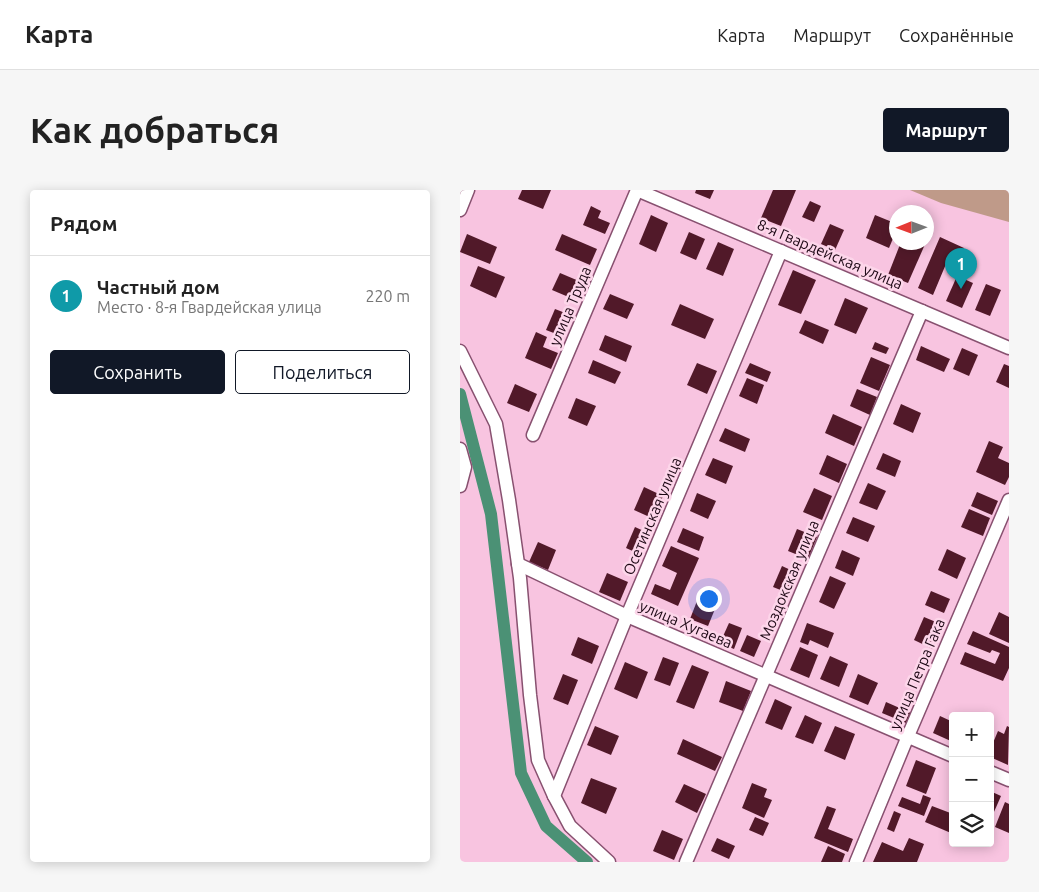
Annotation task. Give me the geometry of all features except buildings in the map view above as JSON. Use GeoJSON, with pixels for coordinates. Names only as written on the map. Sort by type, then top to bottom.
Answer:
{"type":"FeatureCollection","features":[{"type":"Feature","properties":{"kind":"street"},"geometry":{"type":"LineString","coordinates":[[460,210],[468,190]]}},
{"type":"Feature","properties":{"kind":"street","name":"8-я Гвардейская улица"},"geometry":{"type":"LineString","coordinates":[[637,190],[1009,348]]}},
{"type":"Feature","properties":{"kind":"street","name":"улица Труда"},"geometry":{"type":"LineString","coordinates":[[533,435],[637,190]]}},
{"type":"Feature","properties":{"kind":"street","name":"Осетинская улица"},"geometry":{"type":"LineString","coordinates":[[554,796],[627,616],[781,250]]}},
{"type":"Feature","properties":{"kind":"street","name":"Моздокская улица"},"geometry":{"type":"LineString","coordinates":[[686,862],[922,311]]}},
{"type":"Feature","properties":{"kind":"street"},"geometry":{"type":"LineString","coordinates":[[460,351],[496,424],[518,564],[538,760],[570,826],[609,862]]}},
{"type":"Feature","properties":{"kind":"street"},"geometry":{"type":"LineString","coordinates":[[460,449],[465,468],[460,486]]}},
{"type":"Feature","properties":{"kind":"street","name":"улица Петра Гака"},"geometry":{"type":"LineString","coordinates":[[856,862],[1009,500]]}},
{"type":"Feature","properties":{"kind":"street","name":"улица Хугаева"},"geometry":{"type":"LineString","coordinates":[[518,564],[627,616],[949,754]]}},
{"type":"Feature","properties":{"kind":"street"},"geometry":{"type":"LineString","coordinates":[[994,774],[1009,780]]}},
{"type":"Feature","properties":{"kind":"shaded area"},"geometry":{"type":"Polygon","coordinates":[[[910,190],[1009,190],[1009,222],[941,203],[910,190]]]}},
{"type":"Feature","properties":{"kind":"waterway"},"geometry":{"type":"LineString","coordinates":[[460,394],[491,514],[521,773],[546,826],[587,862]]}},
{"type":"Feature","properties":{"kind":"place","name":"Частный дом"},"geometry":{"type":"Point","coordinates":[961,289]}}]}
